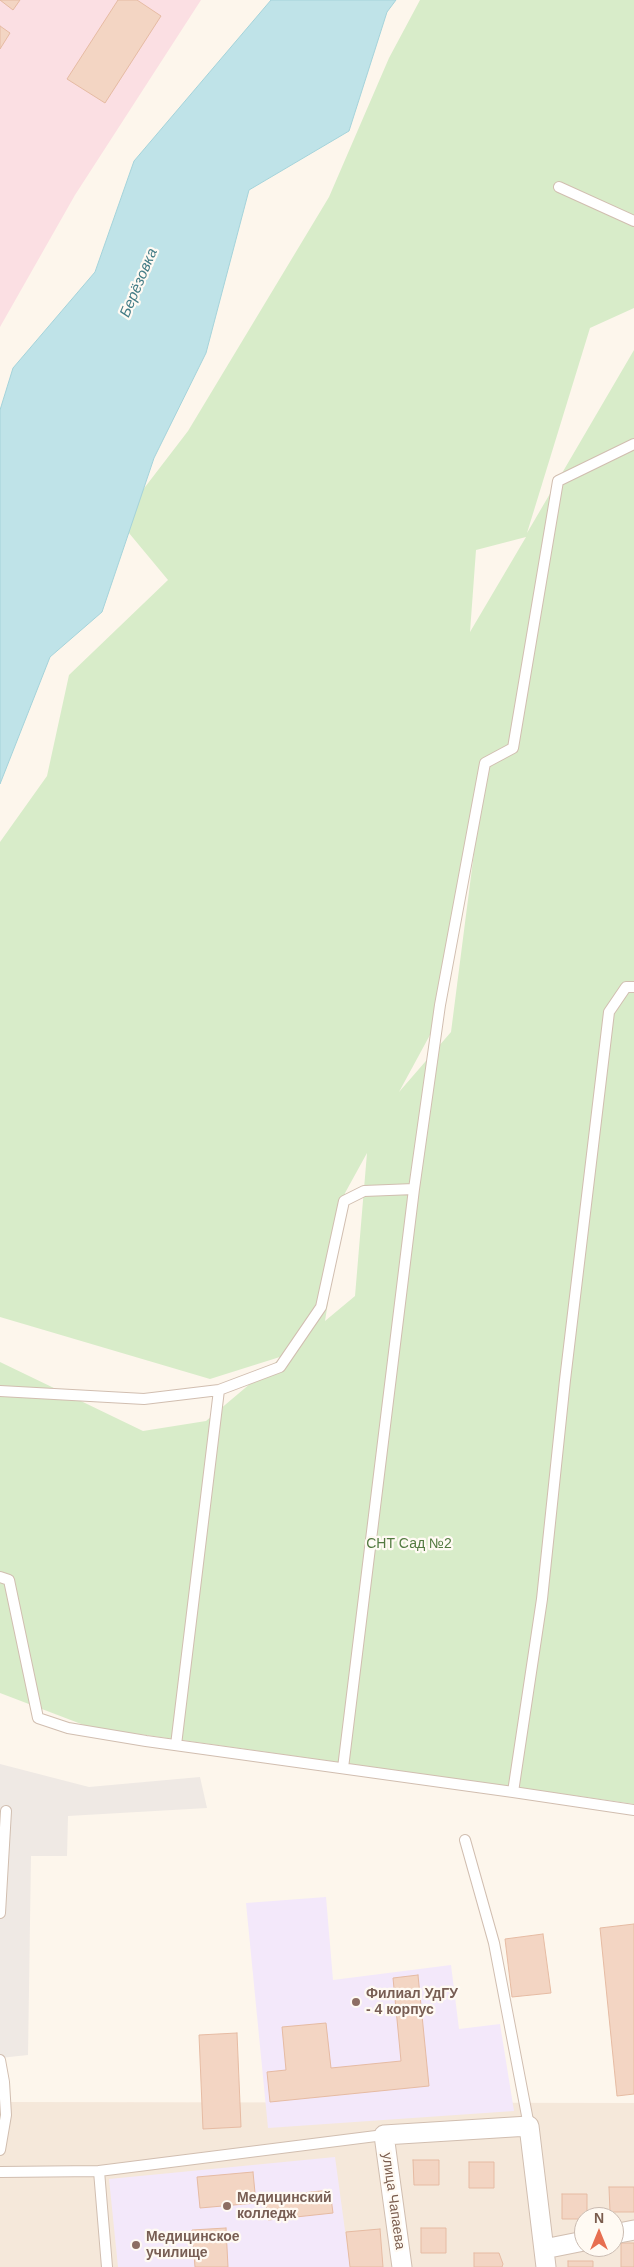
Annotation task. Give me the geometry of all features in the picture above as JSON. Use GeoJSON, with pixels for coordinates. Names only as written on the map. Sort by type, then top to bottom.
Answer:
{"type":"FeatureCollection","features":[{"type":"Feature","properties":{"kind":"street"},"geometry":{"type":"LineString","coordinates":[[384,2135],[529,2126],[545,2258],[574,2245]]}},
{"type":"Feature","properties":{"kind":"street","name":"улица Чапаева"},"geometry":{"type":"LineString","coordinates":[[384,2135],[402,2267]]}},
{"type":"Feature","properties":{"kind":"lane"},"geometry":{"type":"LineString","coordinates":[[559,187],[634,221]]}},
{"type":"Feature","properties":{"kind":"lane"},"geometry":{"type":"LineString","coordinates":[[343,1768],[414,1189],[440,1005],[485,763],[513,748],[558,481],[634,444]]}},
{"type":"Feature","properties":{"kind":"lane"},"geometry":{"type":"LineString","coordinates":[[513,1792],[542,1599],[565,1380],[608,1012],[626,986],[634,987]]}},
{"type":"Feature","properties":{"kind":"lane"},"geometry":{"type":"LineString","coordinates":[[0,1391],[144,1399],[218,1390],[280,1367],[321,1307],[344,1200],[364,1191],[414,1189]]}},
{"type":"Feature","properties":{"kind":"lane"},"geometry":{"type":"LineString","coordinates":[[176,1745],[218,1390]]}},
{"type":"Feature","properties":{"kind":"lane"},"geometry":{"type":"LineString","coordinates":[[0,1577],[10,1580],[38,1718],[68,1728],[176,1745],[634,1810]]}},
{"type":"Feature","properties":{"kind":"lane"},"geometry":{"type":"LineString","coordinates":[[0,1913],[6,1812]]}},
{"type":"Feature","properties":{"kind":"lane"},"geometry":{"type":"LineString","coordinates":[[465,1840],[494,1943],[529,2126]]}},
{"type":"Feature","properties":{"kind":"lane"},"geometry":{"type":"LineString","coordinates":[[0,2060],[4,2082],[6,2115],[0,2150]]}},
{"type":"Feature","properties":{"kind":"lane"},"geometry":{"type":"LineString","coordinates":[[0,2172],[99,2171],[384,2135]]}},
{"type":"Feature","properties":{"kind":"lane"},"geometry":{"type":"LineString","coordinates":[[99,2171],[107,2267]]}},
{"type":"Feature","properties":{"kind":"shaded area"},"geometry":{"type":"Polygon","coordinates":[[[0,0],[201,0],[75,195],[0,327],[0,0]]]}},
{"type":"Feature","properties":{"kind":"shaded area"},"geometry":{"type":"Polygon","coordinates":[[[0,1764],[89,1787],[200,1777],[207,1808],[68,1816],[67,1856],[31,1856],[28,2055],[0,2058],[0,1764]]]}},
{"type":"Feature","properties":{"kind":"shaded area","name":"Филиал УдГУ - 4 корпус"},"geometry":{"type":"Polygon","coordinates":[[[326,1897],[333,1980],[451,1965],[459,2029],[500,2024],[514,2111],[268,2128],[246,1903],[326,1897]]]}},
{"type":"Feature","properties":{"kind":"shaded area"},"geometry":{"type":"Polygon","coordinates":[[[0,2102],[634,2103],[634,2267],[0,2267],[0,2102]]]}},
{"type":"Feature","properties":{"kind":"shaded area","name":"Медицинский колледж"},"geometry":{"type":"Polygon","coordinates":[[[335,2157],[350,2267],[118,2267],[109,2179],[335,2157]]]}},
{"type":"Feature","properties":{"kind":"green space","name":"СНТ Сад №2"},"geometry":{"type":"Polygon","coordinates":[[[420,0],[634,0],[634,308],[590,328],[527,533],[634,350],[634,1804],[89,1727],[0,1693],[0,1362],[143,1431],[206,1421],[283,1356],[210,1379],[0,1317],[0,842],[47,776],[69,675],[168,580],[119,521],[188,431],[329,197],[389,58],[420,0]],[[526,537],[476,550],[470,632],[526,537]],[[476,837],[437,1022],[399,1092],[451,1032],[476,837]],[[367,1153],[345,1193],[325,1321],[355,1296],[367,1153]]]}},
{"type":"Feature","properties":{"kind":"water","name":"Берёзовка"},"geometry":{"type":"Polygon","coordinates":[[[271,0],[396,0],[387,12],[349,131],[249,190],[206,353],[154,458],[102,612],[50,657],[0,784],[0,410],[13,368],[95,272],[134,161],[271,0]]]}},
{"type":"Feature","properties":{"kind":"building"},"geometry":{"type":"Polygon","coordinates":[[[0,0],[20,0],[13,10],[0,0]]]}},
{"type":"Feature","properties":{"kind":"building"},"geometry":{"type":"Polygon","coordinates":[[[118,0],[137,0],[161,16],[105,103],[67,79],[118,0]]]}},
{"type":"Feature","properties":{"kind":"building"},"geometry":{"type":"Polygon","coordinates":[[[0,26],[10,33],[0,49],[0,26]]]}},
{"type":"Feature","properties":{"kind":"building"},"geometry":{"type":"Polygon","coordinates":[[[634,1924],[634,2094],[617,2096],[600,1928],[634,1924]]]}},
{"type":"Feature","properties":{"kind":"building"},"geometry":{"type":"Polygon","coordinates":[[[543,1934],[551,1993],[512,1997],[505,1939],[543,1934]]]}},
{"type":"Feature","properties":{"kind":"building"},"geometry":{"type":"Polygon","coordinates":[[[418,1975],[429,2086],[270,2102],[267,2072],[286,2070],[282,2027],[326,2023],[331,2068],[401,2061],[393,1978],[418,1975]]]}},
{"type":"Feature","properties":{"kind":"building"},"geometry":{"type":"Polygon","coordinates":[[[237,2033],[241,2127],[203,2129],[199,2035],[237,2033]]]}},
{"type":"Feature","properties":{"kind":"building"},"geometry":{"type":"Polygon","coordinates":[[[413,2160],[439,2160],[439,2185],[414,2185],[413,2160]]]}},
{"type":"Feature","properties":{"kind":"building"},"geometry":{"type":"Polygon","coordinates":[[[469,2162],[494,2162],[494,2188],[469,2188],[469,2162]]]}},
{"type":"Feature","properties":{"kind":"building"},"geometry":{"type":"Polygon","coordinates":[[[253,2172],[256,2203],[200,2208],[197,2177],[253,2172]]]}},
{"type":"Feature","properties":{"kind":"building"},"geometry":{"type":"Polygon","coordinates":[[[609,2187],[634,2187],[634,2212],[624,2212],[624,2207],[610,2207],[609,2187]]]}},
{"type":"Feature","properties":{"kind":"building"},"geometry":{"type":"Polygon","coordinates":[[[330,2190],[333,2213],[268,2220],[265,2197],[330,2190]]]}},
{"type":"Feature","properties":{"kind":"building"},"geometry":{"type":"Polygon","coordinates":[[[562,2194],[587,2194],[587,2207],[574,2207],[574,2219],[562,2219],[562,2194]]]}},
{"type":"Feature","properties":{"kind":"building"},"geometry":{"type":"Polygon","coordinates":[[[226,2228],[228,2267],[195,2267],[192,2230],[226,2228]]]}},
{"type":"Feature","properties":{"kind":"building"},"geometry":{"type":"Polygon","coordinates":[[[421,2228],[446,2228],[446,2253],[421,2253],[421,2228]]]}},
{"type":"Feature","properties":{"kind":"building"},"geometry":{"type":"Polygon","coordinates":[[[380,2229],[383,2267],[350,2267],[346,2232],[380,2229]]]}},
{"type":"Feature","properties":{"kind":"building"},"geometry":{"type":"Polygon","coordinates":[[[624,2243],[634,2243],[634,2267],[621,2267],[621,2257],[624,2257],[624,2243]]]}},
{"type":"Feature","properties":{"kind":"building"},"geometry":{"type":"Polygon","coordinates":[[[474,2253],[499,2253],[503,2264],[502,2267],[474,2267],[474,2253]]]}},
{"type":"Feature","properties":{"kind":"building"},"geometry":{"type":"Polygon","coordinates":[[[568,2261],[593,2261],[593,2267],[568,2267],[568,2261]]]}},
{"type":"Feature","properties":{"kind":"place","name":"Филиал УдГУ - 4 корпус"},"geometry":{"type":"Point","coordinates":[356,2002]}},
{"type":"Feature","properties":{"kind":"place","name":"Медицинский колледж"},"geometry":{"type":"Point","coordinates":[227,2206]}},
{"type":"Feature","properties":{"kind":"place","name":"Медицинское училище"},"geometry":{"type":"Point","coordinates":[136,2245]}}]}
